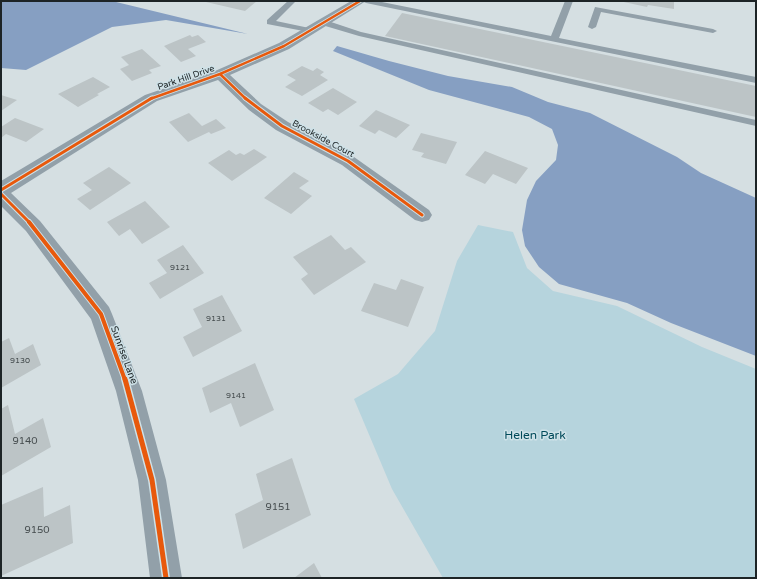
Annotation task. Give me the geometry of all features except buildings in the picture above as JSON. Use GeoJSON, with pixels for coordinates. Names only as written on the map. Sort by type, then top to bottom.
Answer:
{"type":"FeatureCollection","features":[{"type":"Feature","properties":{"kind":"street","name":"Park Hill Drive"},"geometry":{"type":"LineString","coordinates":[[1,190],[151,98],[220,74],[284,46],[360,1]]}},
{"type":"Feature","properties":{"kind":"street","name":"Brookside Court"},"geometry":{"type":"LineString","coordinates":[[220,74],[254,107],[282,126],[348,161],[422,215]]}},
{"type":"Feature","properties":{"kind":"street","name":"Sunrise Lane"},"geometry":{"type":"LineString","coordinates":[[1,194],[33,226],[101,314],[129,391],[152,480],[166,578]]}},
{"type":"Feature","properties":{"kind":"lane"},"geometry":{"type":"LineString","coordinates":[[292,1],[270,22],[311,31]]}},
{"type":"Feature","properties":{"kind":"lane"},"geometry":{"type":"LineString","coordinates":[[366,1],[756,80]]}},
{"type":"Feature","properties":{"kind":"lane"},"geometry":{"type":"LineString","coordinates":[[554,39],[569,1]]}},
{"type":"Feature","properties":{"kind":"lane"},"geometry":{"type":"LineString","coordinates":[[592,27],[598,9],[713,31]]}},
{"type":"Feature","properties":{"kind":"lane"},"geometry":{"type":"LineString","coordinates":[[325,23],[359,34],[756,123]]}},
{"type":"Feature","properties":{"kind":"green space","name":"Helen Park"},"geometry":{"type":"Polygon","coordinates":[[[478,225],[513,232],[527,268],[553,291],[617,306],[702,347],[756,369],[756,578],[443,578],[392,489],[354,399],[398,374],[435,331],[457,261],[478,225]]]}},
{"type":"Feature","properties":{"kind":"water"},"geometry":{"type":"Polygon","coordinates":[[[1,1],[112,1],[248,34],[166,20],[112,27],[26,70],[1,68],[1,1]]]}},
{"type":"Feature","properties":{"kind":"water"},"geometry":{"type":"Polygon","coordinates":[[[337,46],[448,76],[512,87],[548,102],[590,113],[677,157],[701,173],[756,198],[756,356],[671,323],[627,303],[559,284],[539,267],[525,246],[522,230],[527,200],[536,181],[556,160],[558,145],[552,129],[529,117],[429,90],[333,51],[337,46]]]}},
{"type":"Feature","properties":{"kind":"cycle path"},"geometry":{"type":"LineString","coordinates":[[1,190],[151,98],[220,74],[284,46],[360,1]]}},
{"type":"Feature","properties":{"kind":"cycle path"},"geometry":{"type":"LineString","coordinates":[[220,74],[255,107],[282,126],[348,161],[422,215]]}},
{"type":"Feature","properties":{"kind":"cycle path"},"geometry":{"type":"LineString","coordinates":[[1,194],[33,226],[101,314],[129,391],[152,480],[166,578]]}}]}
